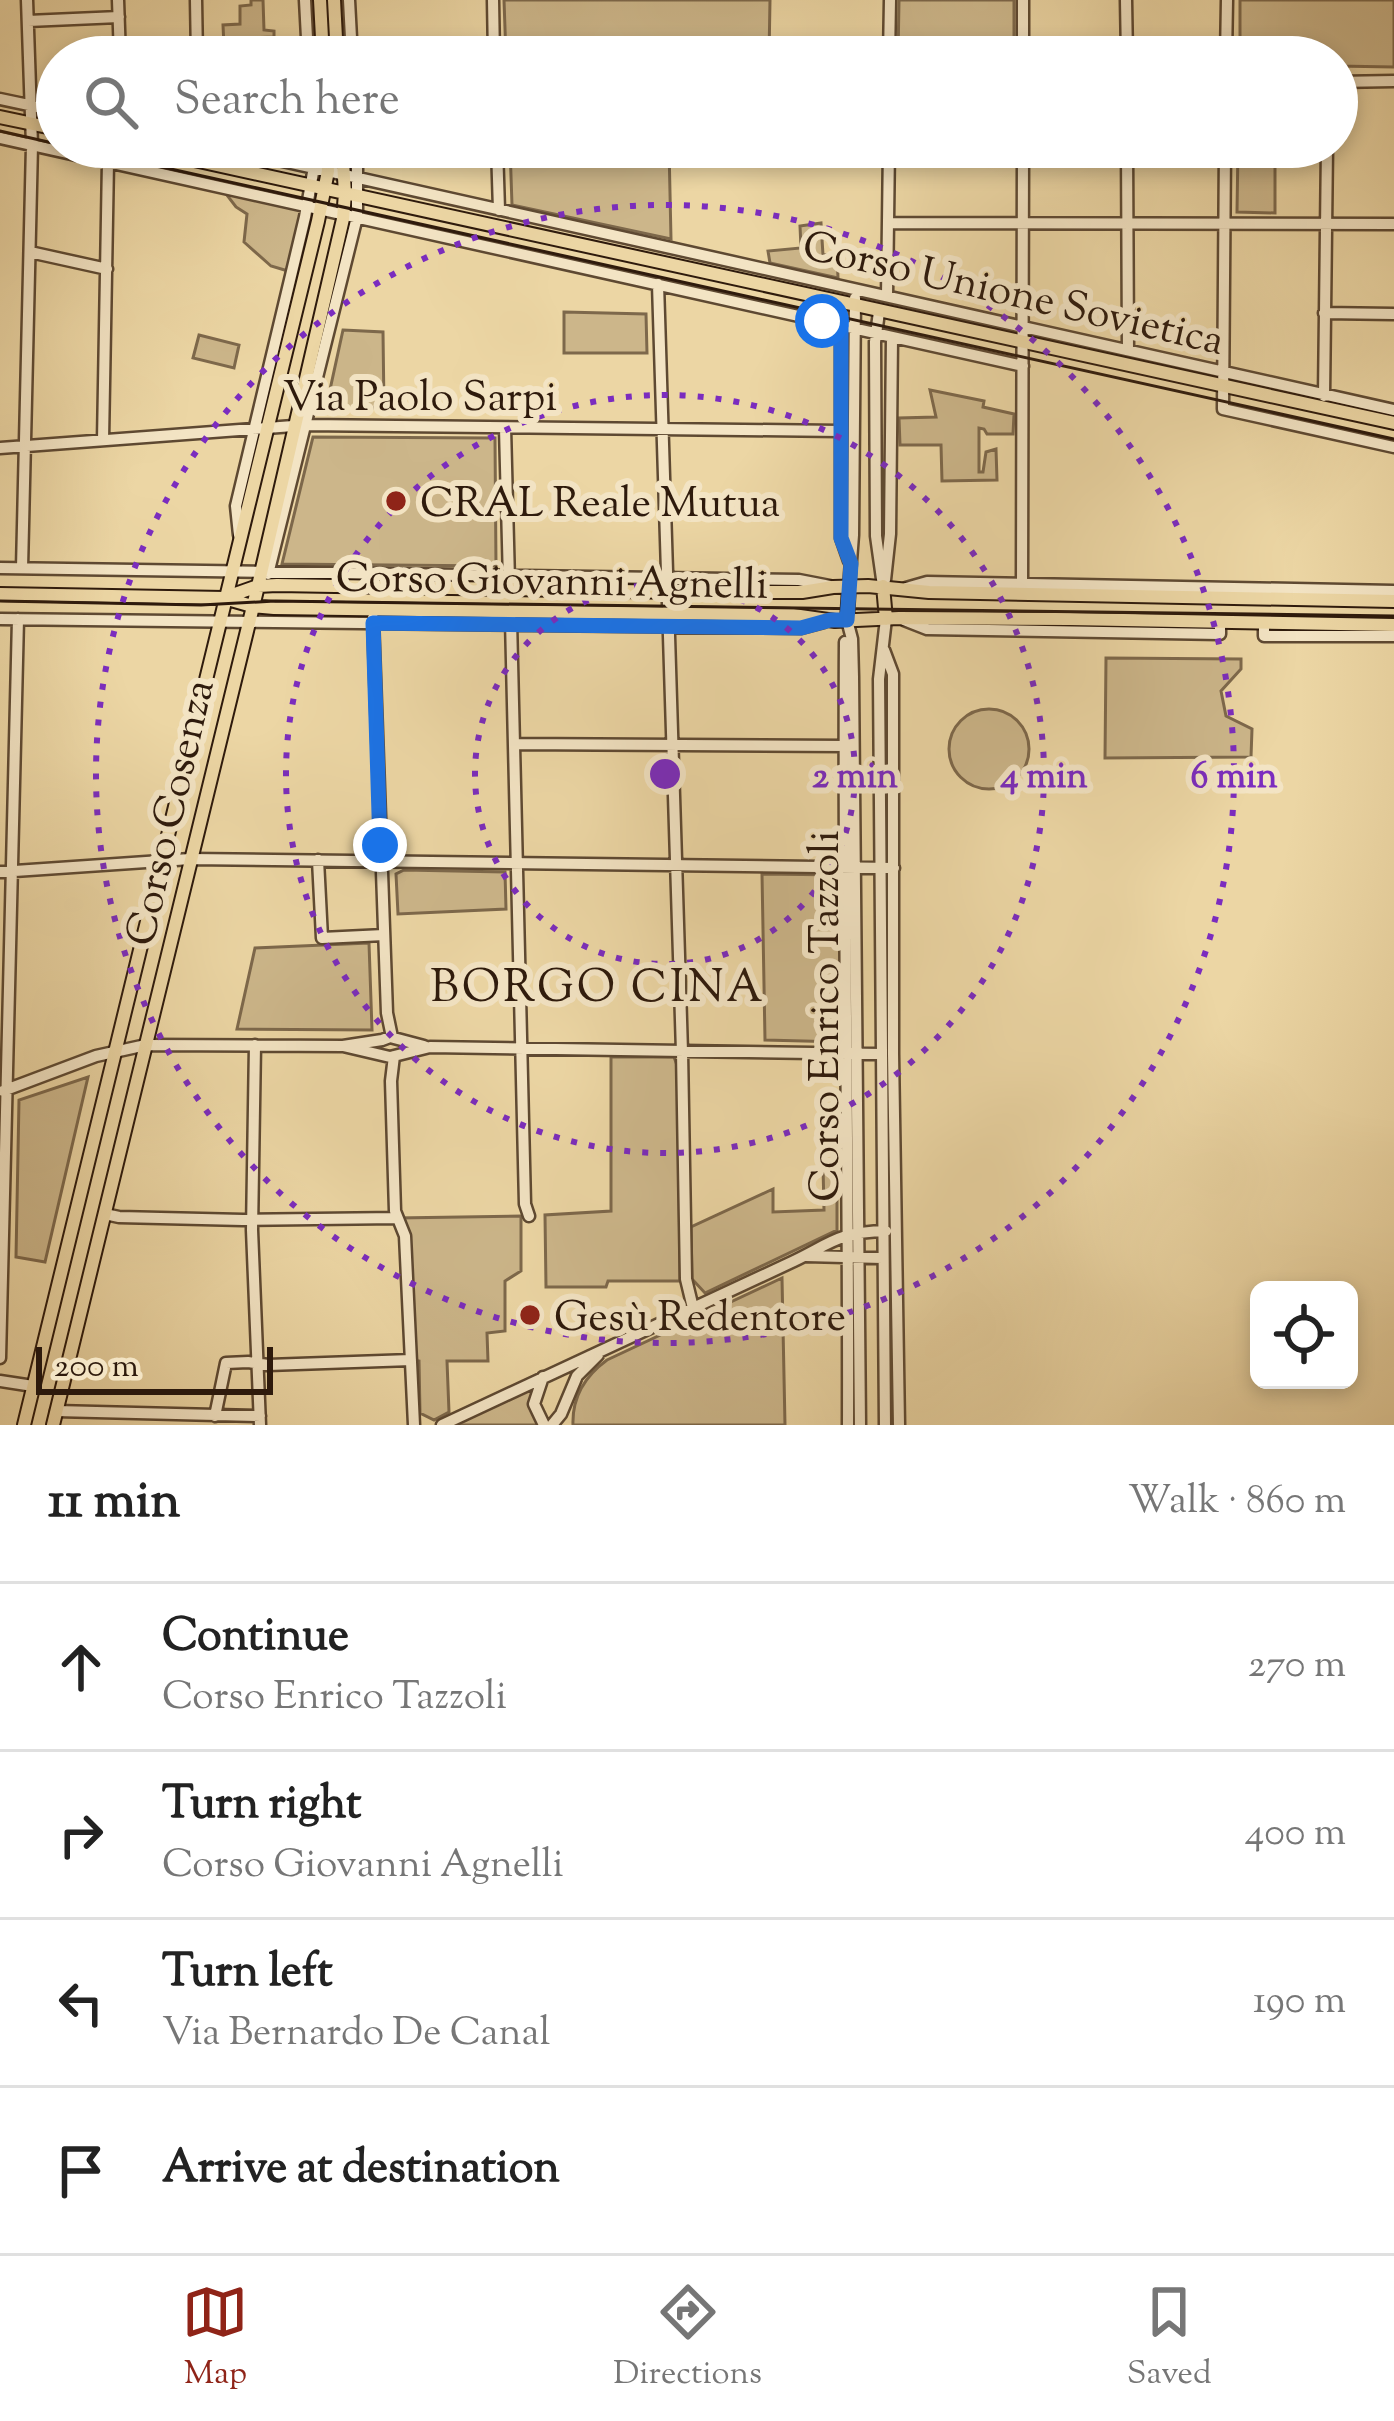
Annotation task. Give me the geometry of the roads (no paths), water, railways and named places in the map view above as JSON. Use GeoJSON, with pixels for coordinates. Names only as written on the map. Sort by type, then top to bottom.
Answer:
{"type":"FeatureCollection","features":[{"type":"Feature","properties":{"kind":"main road"},"geometry":{"type":"LineString","coordinates":[[320,0],[321,36]]}},
{"type":"Feature","properties":{"kind":"main road"},"geometry":{"type":"LineString","coordinates":[[334,0],[336,36]]}},
{"type":"Feature","properties":{"kind":"main road"},"geometry":{"type":"LineString","coordinates":[[0,117],[36,125]]}},
{"type":"Feature","properties":{"kind":"main road","name":"Corso Unione Sovietica"},"geometry":{"type":"LineString","coordinates":[[231,168],[1022,343],[1223,379],[1394,423]]}},
{"type":"Feature","properties":{"kind":"main road","name":"Corso Cosenza"},"geometry":{"type":"LineString","coordinates":[[54,1418],[350,216],[348,168]]}},
{"type":"Feature","properties":{"kind":"main road"},"geometry":{"type":"LineString","coordinates":[[318,187],[321,169]]}},
{"type":"Feature","properties":{"kind":"main road","name":"Corso Cosenza"},"geometry":{"type":"LineString","coordinates":[[24,1425],[163,859],[262,428],[321,209],[318,187]]}},
{"type":"Feature","properties":{"kind":"main road","name":"Corso Giovanni Agnelli"},"geometry":{"type":"LineString","coordinates":[[0,595],[224,598],[264,579],[667,585],[802,592],[833,586],[884,586]]}},
{"type":"Feature","properties":{"kind":"main road"},"geometry":{"type":"LineString","coordinates":[[847,620],[849,586]]}},
{"type":"Feature","properties":{"kind":"main road"},"geometry":{"type":"LineString","coordinates":[[886,619],[884,586],[928,592],[1090,590],[1394,601]]}},
{"type":"Feature","properties":{"kind":"main road","name":"Corso Giovanni Agnelli"},"geometry":{"type":"LineString","coordinates":[[224,598],[251,615],[274,608],[373,616],[668,620],[793,615],[830,620],[1264,629],[1394,625]]}},
{"type":"Feature","properties":{"kind":"street"},"geometry":{"type":"LineString","coordinates":[[22,568],[32,145],[28,0]]}},
{"type":"Feature","properties":{"kind":"street"},"geometry":{"type":"LineString","coordinates":[[118,0],[119,36]]}},
{"type":"Feature","properties":{"kind":"street"},"geometry":{"type":"LineString","coordinates":[[196,0],[197,36]]}},
{"type":"Feature","properties":{"kind":"street"},"geometry":{"type":"LineString","coordinates":[[305,0],[307,36]]}},
{"type":"Feature","properties":{"kind":"street"},"geometry":{"type":"LineString","coordinates":[[350,0],[351,36]]}},
{"type":"Feature","properties":{"kind":"street"},"geometry":{"type":"LineString","coordinates":[[493,0],[494,36]]}},
{"type":"Feature","properties":{"kind":"street"},"geometry":{"type":"LineString","coordinates":[[890,0],[890,36]]}},
{"type":"Feature","properties":{"kind":"street"},"geometry":{"type":"LineString","coordinates":[[1023,0],[1023,36]]}},
{"type":"Feature","properties":{"kind":"street"},"geometry":{"type":"LineString","coordinates":[[1126,0],[1127,36]]}},
{"type":"Feature","properties":{"kind":"street"},"geometry":{"type":"LineString","coordinates":[[1226,36],[1227,0]]}},
{"type":"Feature","properties":{"kind":"street"},"geometry":{"type":"LineString","coordinates":[[28,21],[119,17]]}},
{"type":"Feature","properties":{"kind":"street"},"geometry":{"type":"LineString","coordinates":[[1358,82],[1394,81]]}},
{"type":"Feature","properties":{"kind":"street"},"geometry":{"type":"LineString","coordinates":[[0,99],[36,107]]}},
{"type":"Feature","properties":{"kind":"street","name":"Corso Unione Sovietica"},"geometry":{"type":"LineString","coordinates":[[0,138],[36,146]]}},
{"type":"Feature","properties":{"kind":"street"},"geometry":{"type":"LineString","coordinates":[[103,440],[108,168]]}},
{"type":"Feature","properties":{"kind":"street","name":"Corso Unione Sovietica"},"geometry":{"type":"LineString","coordinates":[[135,168],[1023,366],[1022,343]]}},
{"type":"Feature","properties":{"kind":"street","name":"Corso Unione Sovietica"},"geometry":{"type":"LineString","coordinates":[[316,168],[1128,350],[1223,379],[1394,410]]}},
{"type":"Feature","properties":{"kind":"street"},"geometry":{"type":"LineString","coordinates":[[351,177],[352,168]]}},
{"type":"Feature","properties":{"kind":"street"},"geometry":{"type":"LineString","coordinates":[[498,168],[499,210]]}},
{"type":"Feature","properties":{"kind":"street"},"geometry":{"type":"LineString","coordinates":[[887,296],[889,168]]}},
{"type":"Feature","properties":{"kind":"street"},"geometry":{"type":"LineString","coordinates":[[1022,343],[1023,168]]}},
{"type":"Feature","properties":{"kind":"street"},"geometry":{"type":"LineString","coordinates":[[1127,168],[1128,350]]}},
{"type":"Feature","properties":{"kind":"street"},"geometry":{"type":"LineString","coordinates":[[1223,379],[1224,168]]}},
{"type":"Feature","properties":{"kind":"street"},"geometry":{"type":"LineString","coordinates":[[1324,396],[1327,168]]}},
{"type":"Feature","properties":{"kind":"street","name":"Corso Cosenza"},"geometry":{"type":"LineString","coordinates":[[262,428],[306,206],[318,187]]}},
{"type":"Feature","properties":{"kind":"street"},"geometry":{"type":"LineString","coordinates":[[888,223],[1394,224]]}},
{"type":"Feature","properties":{"kind":"street"},"geometry":{"type":"LineString","coordinates":[[620,237],[634,256]]}},
{"type":"Feature","properties":{"kind":"street"},"geometry":{"type":"LineString","coordinates":[[30,252],[106,268]]}},
{"type":"Feature","properties":{"kind":"street"},"geometry":{"type":"LineString","coordinates":[[658,284],[686,1279],[693,1308]]}},
{"type":"Feature","properties":{"kind":"street"},"geometry":{"type":"LineString","coordinates":[[851,564],[841,538],[840,431],[848,327],[857,290]]}},
{"type":"Feature","properties":{"kind":"street"},"geometry":{"type":"LineString","coordinates":[[879,312],[877,536],[884,586]]}},
{"type":"Feature","properties":{"kind":"street"},"geometry":{"type":"LineString","coordinates":[[1324,313],[1394,314]]}},
{"type":"Feature","properties":{"kind":"street"},"geometry":{"type":"LineString","coordinates":[[848,327],[849,586]]}},
{"type":"Feature","properties":{"kind":"street"},"geometry":{"type":"LineString","coordinates":[[884,586],[890,534],[892,338]]}},
{"type":"Feature","properties":{"kind":"street"},"geometry":{"type":"LineString","coordinates":[[1022,584],[1023,366]]}},
{"type":"Feature","properties":{"kind":"street","name":"Corso Unione Sovietica"},"geometry":{"type":"LineString","coordinates":[[1223,379],[1222,409],[1394,447]]}},
{"type":"Feature","properties":{"kind":"street","name":"Via Paolo Sarpi"},"geometry":{"type":"LineString","coordinates":[[0,448],[300,425],[840,431]]}},
{"type":"Feature","properties":{"kind":"street"},"geometry":{"type":"LineString","coordinates":[[505,428],[509,582]]}},
{"type":"Feature","properties":{"kind":"street","name":"Corso Giovanni Agnelli"},"geometry":{"type":"LineString","coordinates":[[0,568],[230,572],[264,579]]}},
{"type":"Feature","properties":{"kind":"street"},"geometry":{"type":"LineString","coordinates":[[905,588],[927,582],[1090,590],[1394,591]]}},
{"type":"Feature","properties":{"kind":"street"},"geometry":{"type":"LineString","coordinates":[[1087,626],[1090,590]]}},
{"type":"Feature","properties":{"kind":"street","name":"Corso Giovanni Agnelli"},"geometry":{"type":"LineString","coordinates":[[0,619],[219,622],[251,615],[373,616]]}},
{"type":"Feature","properties":{"kind":"street"},"geometry":{"type":"LineString","coordinates":[[373,616],[388,1039]]}},
{"type":"Feature","properties":{"kind":"street"},"geometry":{"type":"LineString","coordinates":[[511,618],[525,1204],[529,1216]]}},
{"type":"Feature","properties":{"kind":"street"},"geometry":{"type":"LineString","coordinates":[[0,1358],[6,872],[18,619]]}},
{"type":"Feature","properties":{"kind":"street","name":"Corso Enrico Tazzoli"},"geometry":{"type":"LineString","coordinates":[[886,619],[883,647],[892,674],[881,1054],[899,1425]]}},
{"type":"Feature","properties":{"kind":"street","name":"Corso Enrico Tazzoli"},"geometry":{"type":"LineString","coordinates":[[847,620],[852,639],[853,1233],[860,1425]]}},
{"type":"Feature","properties":{"kind":"street","name":"Corso Giovanni Agnelli"},"geometry":{"type":"LineString","coordinates":[[1264,629],[1394,635]]}},
{"type":"Feature","properties":{"kind":"street"},"geometry":{"type":"LineString","coordinates":[[0,742],[15,743]]}},
{"type":"Feature","properties":{"kind":"street"},"geometry":{"type":"LineString","coordinates":[[514,744],[849,746]]}},
{"type":"Feature","properties":{"kind":"street"},"geometry":{"type":"LineString","coordinates":[[6,872],[163,859],[887,868]]}},
{"type":"Feature","properties":{"kind":"street"},"geometry":{"type":"LineString","coordinates":[[318,860],[322,938],[384,935]]}},
{"type":"Feature","properties":{"kind":"street","name":"Corso Enrico Tazzoli"},"geometry":{"type":"LineString","coordinates":[[884,1425],[882,1258],[889,1232],[887,868]]}},
{"type":"Feature","properties":{"kind":"street"},"geometry":{"type":"LineString","coordinates":[[4,1090],[116,1050],[146,1045],[343,1046],[388,1039],[430,1047],[881,1054]]}},
{"type":"Feature","properties":{"kind":"street"},"geometry":{"type":"LineString","coordinates":[[388,1039],[379,1047],[390,1055]]}},
{"type":"Feature","properties":{"kind":"street"},"geometry":{"type":"LineString","coordinates":[[54,1418],[260,1420],[253,1220],[255,1045]]}},
{"type":"Feature","properties":{"kind":"street"},"geometry":{"type":"LineString","coordinates":[[343,1046],[390,1055],[430,1047]]}},
{"type":"Feature","properties":{"kind":"street"},"geometry":{"type":"LineString","coordinates":[[390,1055],[397,1218],[405,1236],[413,1425]]}},
{"type":"Feature","properties":{"kind":"street"},"geometry":{"type":"LineString","coordinates":[[105,1214],[253,1220],[397,1218]]}},
{"type":"Feature","properties":{"kind":"street"},"geometry":{"type":"LineString","coordinates":[[442,1425],[821,1245],[853,1233],[889,1232]]}},
{"type":"Feature","properties":{"kind":"street"},"geometry":{"type":"LineString","coordinates":[[803,1257],[882,1258]]}},
{"type":"Feature","properties":{"kind":"street","name":"Corso Enrico Tazzoli"},"geometry":{"type":"LineString","coordinates":[[848,1425],[854,1258]]}},
{"type":"Feature","properties":{"kind":"street"},"geometry":{"type":"LineString","coordinates":[[548,1374],[534,1404],[548,1425],[577,1376],[605,1349]]}},
{"type":"Feature","properties":{"kind":"street"},"geometry":{"type":"LineString","coordinates":[[215,1416],[226,1363],[411,1360]]}},
{"type":"Feature","properties":{"kind":"street"},"geometry":{"type":"LineString","coordinates":[[548,1374],[563,1384],[564,1425]]}},
{"type":"Feature","properties":{"kind":"street"},"geometry":{"type":"LineString","coordinates":[[0,1381],[33,1386]]}},
{"type":"Feature","properties":{"kind":"tram line"},"geometry":{"type":"LineString","coordinates":[[0,131],[36,139]]}},
{"type":"Feature","properties":{"kind":"tram line"},"geometry":{"type":"LineString","coordinates":[[166,168],[1394,439]]}},
{"type":"Feature","properties":{"kind":"tram line"},"geometry":{"type":"LineString","coordinates":[[0,601],[1394,616]]}},
{"type":"Feature","properties":{"kind":"place","name":"CRAL Reale Mutua"},"geometry":{"type":"Point","coordinates":[396,501]}},
{"type":"Feature","properties":{"kind":"place","name":"Gesù Redentore"},"geometry":{"type":"Point","coordinates":[530,1315]}},
{"type":"Feature","properties":{"kind":"district","name":"BORGO CINA"},"geometry":{"type":"Point","coordinates":[598,985]}}]}
